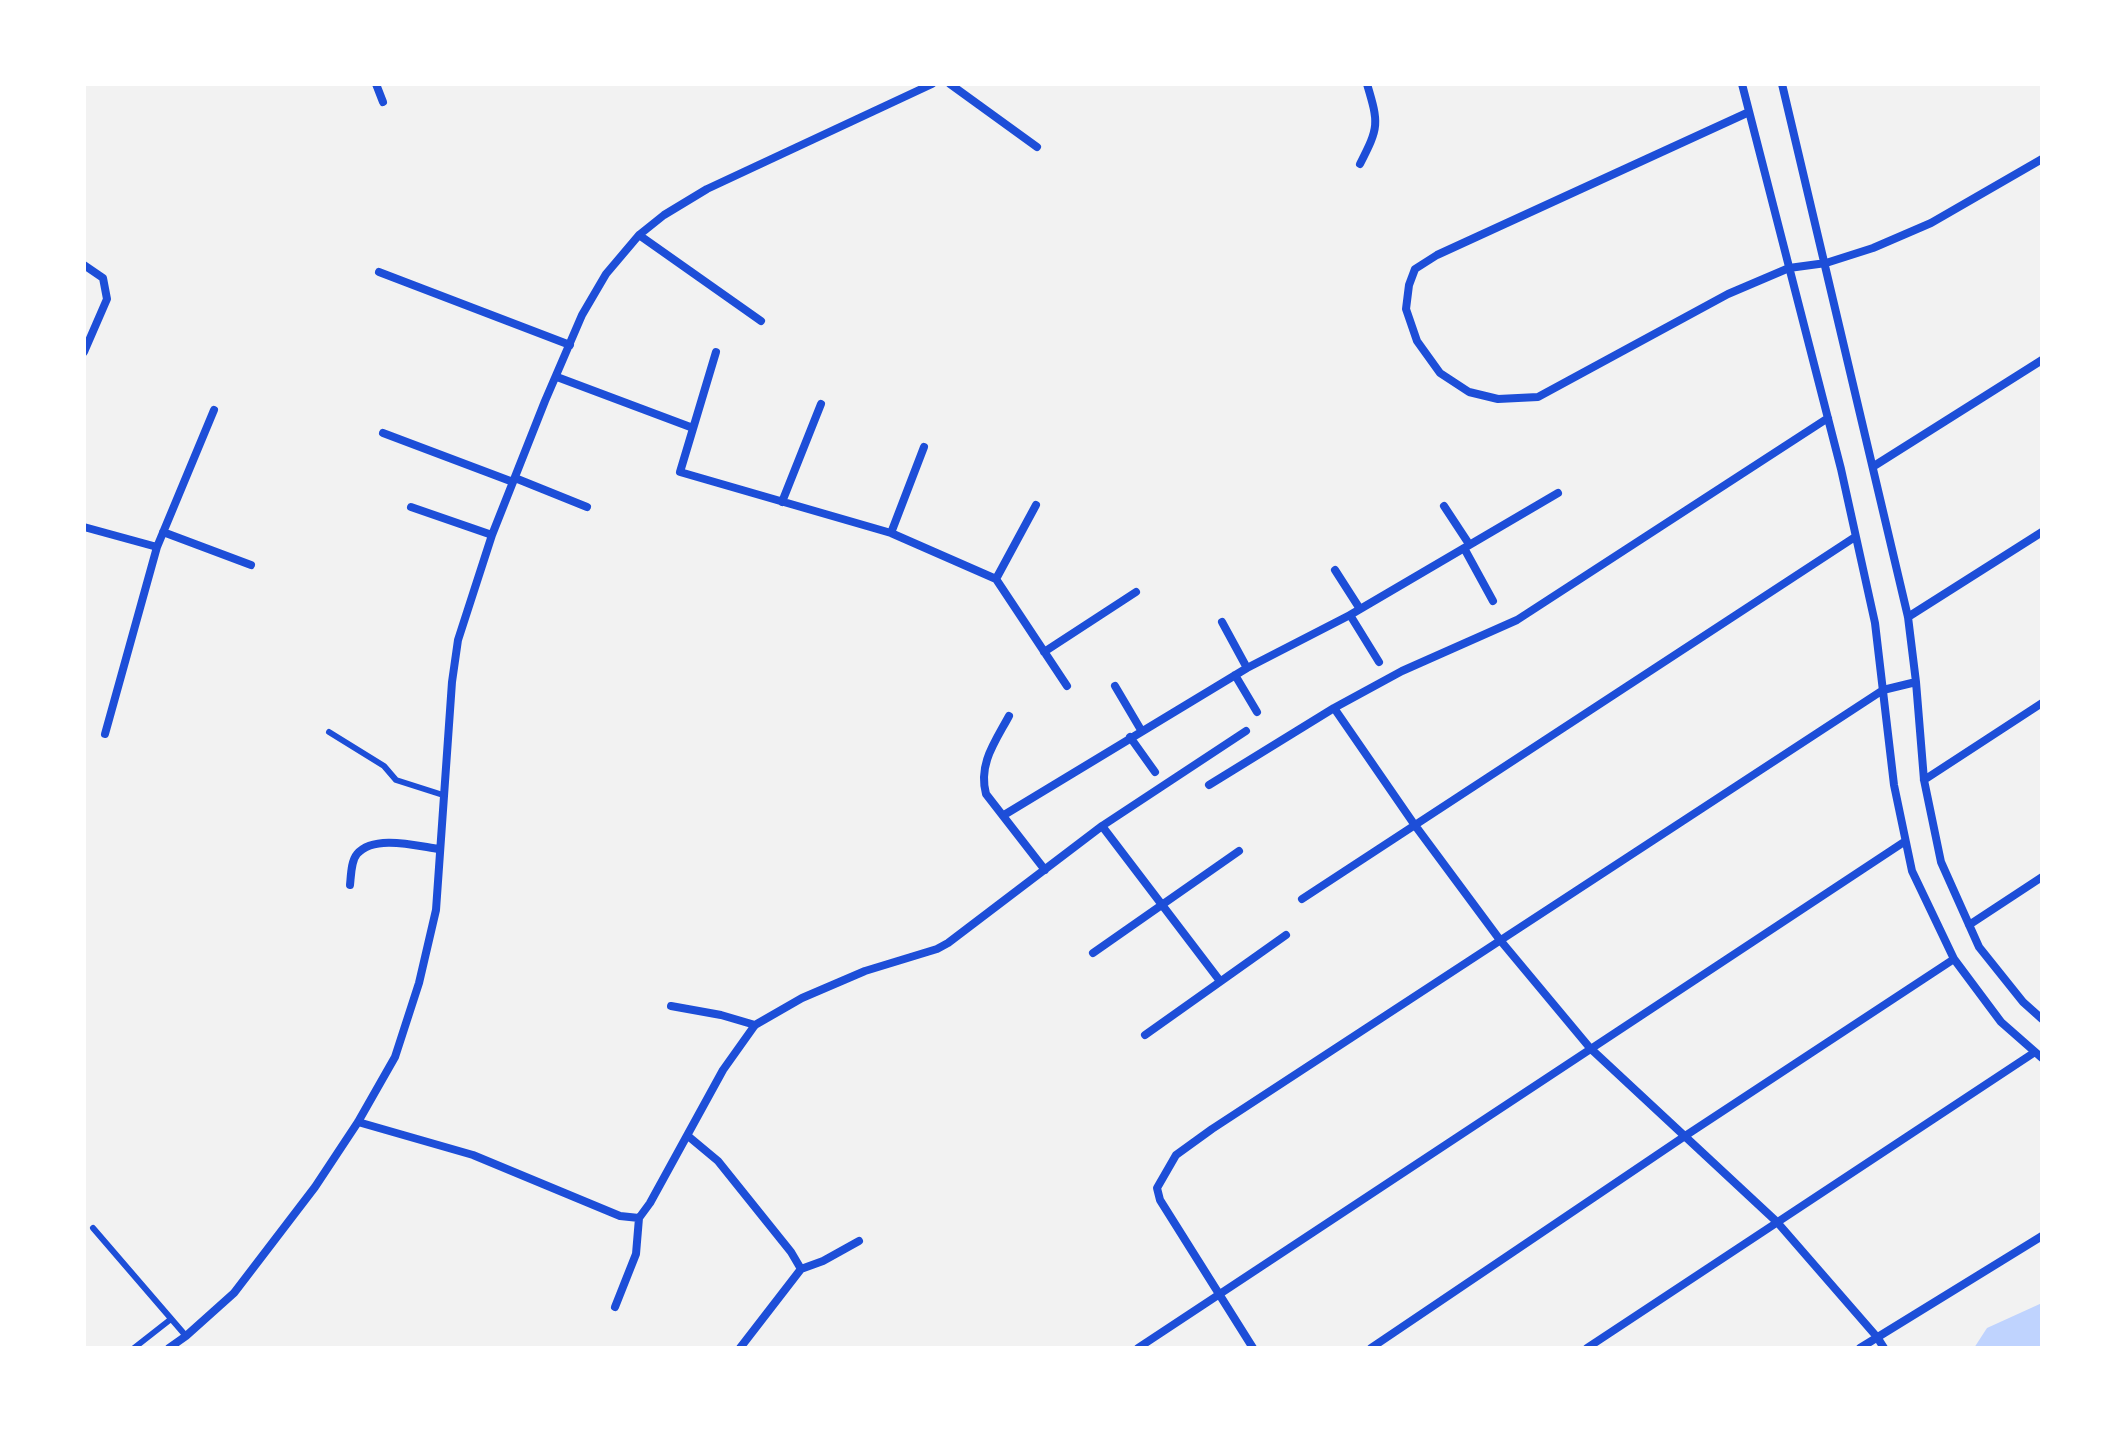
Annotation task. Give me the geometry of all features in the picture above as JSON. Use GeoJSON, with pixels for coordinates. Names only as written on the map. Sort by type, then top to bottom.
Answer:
{"type":"FeatureCollection","features":[{"type":"Feature","properties":{"kind":"street"},"geometry":{"type":"LineString","coordinates":[[376,84],[383,102]]}},
{"type":"Feature","properties":{"kind":"street"},"geometry":{"type":"LineString","coordinates":[[169,1348],[234,1293],[315,1187],[358,1122],[395,1057],[419,983],[436,910],[452,682],[458,640],[492,535],[514,480],[582,315],[606,274],[639,235],[664,215],[707,189],[932,84]]}},
{"type":"Feature","properties":{"kind":"street"},"geometry":{"type":"LineString","coordinates":[[950,84],[1037,147]]}},
{"type":"Feature","properties":{"kind":"street"},"geometry":{"type":"LineString","coordinates":[[1360,164],[1376,133],[1374,108],[1367,84]]}},
{"type":"Feature","properties":{"kind":"street"},"geometry":{"type":"LineString","coordinates":[[1587,1348],[2038,1055],[2001,1022],[1954,959],[1912,871],[1904,842],[1875,623],[1828,418],[1742,84]]}},
{"type":"Feature","properties":{"kind":"street"},"geometry":{"type":"LineString","coordinates":[[1782,84],[1908,617],[1924,780],[1941,862],[1979,947],[2023,1002],[2042,1019]]}},
{"type":"Feature","properties":{"kind":"street"},"geometry":{"type":"LineString","coordinates":[[1749,112],[1437,255],[1415,269],[1406,309],[1417,341],[1440,373],[1469,392],[1498,399],[1538,397],[1728,294],[1789,268],[1826,263],[1873,248],[1931,223],[2042,159]]}},
{"type":"Feature","properties":{"kind":"street"},"geometry":{"type":"LineString","coordinates":[[639,235],[761,321]]}},
{"type":"Feature","properties":{"kind":"street"},"geometry":{"type":"LineString","coordinates":[[84,265],[103,278],[107,299],[84,352]]}},
{"type":"Feature","properties":{"kind":"street"},"geometry":{"type":"LineString","coordinates":[[379,272],[570,345]]}},
{"type":"Feature","properties":{"kind":"street"},"geometry":{"type":"LineString","coordinates":[[716,352],[680,472],[891,533],[996,579],[1067,686]]}},
{"type":"Feature","properties":{"kind":"street"},"geometry":{"type":"LineString","coordinates":[[1874,466],[2042,360]]}},
{"type":"Feature","properties":{"kind":"street"},"geometry":{"type":"LineString","coordinates":[[557,377],[693,428]]}},
{"type":"Feature","properties":{"kind":"street"},"geometry":{"type":"LineString","coordinates":[[782,502],[821,404]]}},
{"type":"Feature","properties":{"kind":"street"},"geometry":{"type":"LineString","coordinates":[[105,734],[157,547],[214,410]]}},
{"type":"Feature","properties":{"kind":"street"},"geometry":{"type":"LineString","coordinates":[[1209,785],[1334,708],[1402,671],[1517,620],[1828,418]]}},
{"type":"Feature","properties":{"kind":"street"},"geometry":{"type":"LineString","coordinates":[[383,433],[587,507]]}},
{"type":"Feature","properties":{"kind":"street"},"geometry":{"type":"LineString","coordinates":[[891,533],[924,447]]}},
{"type":"Feature","properties":{"kind":"street"},"geometry":{"type":"LineString","coordinates":[[1004,815],[1247,668],[1350,615],[1558,493]]}},
{"type":"Feature","properties":{"kind":"street"},"geometry":{"type":"LineString","coordinates":[[996,579],[1036,505]]}},
{"type":"Feature","properties":{"kind":"street"},"geometry":{"type":"LineString","coordinates":[[1444,506],[1493,601]]}},
{"type":"Feature","properties":{"kind":"street"},"geometry":{"type":"LineString","coordinates":[[411,507],[492,535]]}},
{"type":"Feature","properties":{"kind":"street"},"geometry":{"type":"LineString","coordinates":[[84,527],[157,547]]}},
{"type":"Feature","properties":{"kind":"street"},"geometry":{"type":"LineString","coordinates":[[163,532],[251,565]]}},
{"type":"Feature","properties":{"kind":"street"},"geometry":{"type":"LineString","coordinates":[[1908,617],[2042,532]]}},
{"type":"Feature","properties":{"kind":"street"},"geometry":{"type":"LineString","coordinates":[[1302,899],[1855,537]]}},
{"type":"Feature","properties":{"kind":"street"},"geometry":{"type":"LineString","coordinates":[[1335,570],[1360,609]]}},
{"type":"Feature","properties":{"kind":"street"},"geometry":{"type":"LineString","coordinates":[[1044,652],[1136,592]]}},
{"type":"Feature","properties":{"kind":"street"},"geometry":{"type":"LineString","coordinates":[[1350,615],[1379,662]]}},
{"type":"Feature","properties":{"kind":"street"},"geometry":{"type":"LineString","coordinates":[[1222,622],[1247,668]]}},
{"type":"Feature","properties":{"kind":"street"},"geometry":{"type":"LineString","coordinates":[[1235,675],[1257,712]]}},
{"type":"Feature","properties":{"kind":"street"},"geometry":{"type":"LineString","coordinates":[[1253,1348],[1160,1200],[1157,1188],[1176,1155],[1883,690],[1916,682]]}},
{"type":"Feature","properties":{"kind":"street"},"geometry":{"type":"LineString","coordinates":[[1115,686],[1141,730]]}},
{"type":"Feature","properties":{"kind":"street"},"geometry":{"type":"LineString","coordinates":[[1924,780],[2042,703]]}},
{"type":"Feature","properties":{"kind":"street"},"geometry":{"type":"LineString","coordinates":[[1334,708],[1414,824],[1500,940],[1590,1048],[1777,1222],[1884,1348]]}},
{"type":"Feature","properties":{"kind":"street"},"geometry":{"type":"LineString","coordinates":[[1009,716],[986,759],[982,780],[986,794],[1045,870]]}},
{"type":"Feature","properties":{"kind":"street"},"geometry":{"type":"LineString","coordinates":[[615,1307],[636,1254],[639,1218],[723,1070],[755,1025],[802,998],[865,971],[937,949],[976,923],[1102,826],[1246,731]]}},
{"type":"Feature","properties":{"kind":"street"},"geometry":{"type":"LineString","coordinates":[[1130,737],[1155,772]]}},
{"type":"Feature","properties":{"kind":"street"},"geometry":{"type":"LineString","coordinates":[[1102,826],[1220,981]]}},
{"type":"Feature","properties":{"kind":"street"},"geometry":{"type":"LineString","coordinates":[[1138,1348],[1904,842]]}},
{"type":"Feature","properties":{"kind":"street"},"geometry":{"type":"LineString","coordinates":[[350,885],[354,857],[366,848],[393,844],[439,849]]}},
{"type":"Feature","properties":{"kind":"street"},"geometry":{"type":"LineString","coordinates":[[1093,953],[1239,851]]}},
{"type":"Feature","properties":{"kind":"street"},"geometry":{"type":"LineString","coordinates":[[1969,925],[2042,877]]}},
{"type":"Feature","properties":{"kind":"street"},"geometry":{"type":"LineString","coordinates":[[1145,1035],[1286,935]]}},
{"type":"Feature","properties":{"kind":"street"},"geometry":{"type":"LineString","coordinates":[[1371,1348],[1954,959]]}},
{"type":"Feature","properties":{"kind":"street"},"geometry":{"type":"LineString","coordinates":[[671,1006],[755,1025]]}},
{"type":"Feature","properties":{"kind":"street"},"geometry":{"type":"LineString","coordinates":[[358,1122],[473,1155],[620,1216],[639,1218]]}},
{"type":"Feature","properties":{"kind":"street"},"geometry":{"type":"LineString","coordinates":[[688,1136],[718,1161],[791,1252],[801,1269]]}},
{"type":"Feature","properties":{"kind":"street"},"geometry":{"type":"LineString","coordinates":[[1860,1348],[2042,1236]]}},
{"type":"Feature","properties":{"kind":"street"},"geometry":{"type":"LineString","coordinates":[[740,1348],[801,1269],[859,1241]]}},
{"type":"Feature","properties":{"kind":"lane"},"geometry":{"type":"LineString","coordinates":[[329,732],[384,766],[396,780],[443,795]]}},
{"type":"Feature","properties":{"kind":"lane"},"geometry":{"type":"LineString","coordinates":[[93,1228],[186,1336]]}},
{"type":"Feature","properties":{"kind":"lane"},"geometry":{"type":"LineString","coordinates":[[134,1348],[171,1319]]}},
{"type":"Feature","properties":{"kind":"water"},"geometry":{"type":"Polygon","coordinates":[[[2042,1303],[2042,1348],[1974,1348],[1987,1328],[2042,1303]]]}}]}
